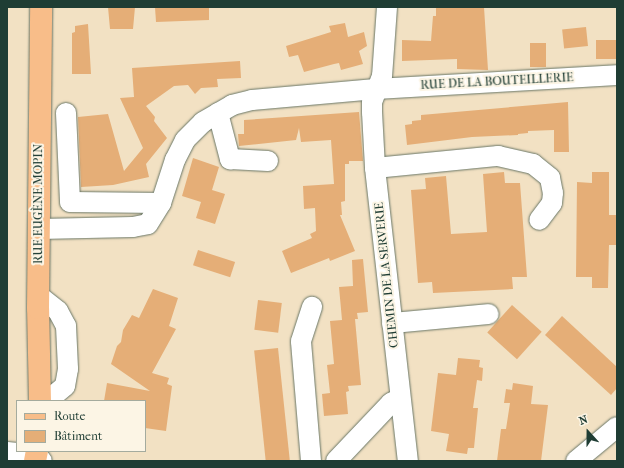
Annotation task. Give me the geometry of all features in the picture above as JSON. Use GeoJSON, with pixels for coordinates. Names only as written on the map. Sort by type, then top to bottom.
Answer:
{"type":"FeatureCollection","features":[{"type":"Feature","properties":{"kind":"main road","name":"RUE EUGÈNE MOPIN"},"geometry":{"type":"LineString","coordinates":[[40,400],[39,229],[41,7]]}},
{"type":"Feature","properties":{"kind":"street","name":"CHEMIN DE LA SERVERIE"},"geometry":{"type":"LineString","coordinates":[[387,7],[382,76],[372,102],[375,168],[408,461]]}},
{"type":"Feature","properties":{"kind":"street","name":"RUE DE LA BOUTEILLERIE"},"geometry":{"type":"LineString","coordinates":[[39,229],[133,227],[148,224],[161,203],[175,160],[185,140],[203,122],[232,105],[252,100],[376,89],[617,75]]}},
{"type":"Feature","properties":{"kind":"street"},"geometry":{"type":"LineString","coordinates":[[66,113],[70,202],[161,203]]}},
{"type":"Feature","properties":{"kind":"street"},"geometry":{"type":"LineString","coordinates":[[218,113],[230,159],[268,161]]}},
{"type":"Feature","properties":{"kind":"street"},"geometry":{"type":"LineString","coordinates":[[375,168],[498,156],[533,164],[550,178],[553,193],[552,203],[540,220]]}},
{"type":"Feature","properties":{"kind":"street"},"geometry":{"type":"LineString","coordinates":[[39,296],[58,311],[66,326],[68,369],[65,386],[48,400]]}},
{"type":"Feature","properties":{"kind":"street"},"geometry":{"type":"LineString","coordinates":[[311,461],[301,341],[312,307]]}},
{"type":"Feature","properties":{"kind":"street"},"geometry":{"type":"LineString","coordinates":[[392,322],[489,314]]}},
{"type":"Feature","properties":{"kind":"street"},"geometry":{"type":"LineString","coordinates":[[336,461],[391,403],[400,398]]}},
{"type":"Feature","properties":{"kind":"street"},"geometry":{"type":"LineString","coordinates":[[576,461],[617,428]]}},
{"type":"Feature","properties":{"kind":"street"},"geometry":{"type":"LineString","coordinates":[[7,452],[37,457]]}},
{"type":"Feature","properties":{"kind":"building"},"geometry":{"type":"Polygon","coordinates":[[[108,7],[135,7],[133,29],[110,29],[108,7]]]}},
{"type":"Feature","properties":{"kind":"building"},"geometry":{"type":"Polygon","coordinates":[[[155,7],[209,7],[209,20],[156,22],[155,7]]]}},
{"type":"Feature","properties":{"kind":"building"},"geometry":{"type":"Polygon","coordinates":[[[436,7],[484,7],[488,70],[457,69],[457,59],[402,61],[402,40],[431,41],[433,16],[436,16],[436,7]]]}},
{"type":"Feature","properties":{"kind":"building"},"geometry":{"type":"Polygon","coordinates":[[[345,23],[348,37],[364,32],[367,46],[359,51],[363,64],[341,70],[339,63],[304,72],[298,55],[289,57],[286,46],[331,32],[329,26],[345,23]]]}},
{"type":"Feature","properties":{"kind":"building"},"geometry":{"type":"Polygon","coordinates":[[[88,24],[91,74],[72,74],[72,33],[75,32],[75,26],[88,24]]]}},
{"type":"Feature","properties":{"kind":"building"},"geometry":{"type":"Polygon","coordinates":[[[586,27],[588,46],[564,48],[562,30],[586,27]]]}},
{"type":"Feature","properties":{"kind":"building"},"geometry":{"type":"Polygon","coordinates":[[[596,40],[617,40],[617,59],[596,59],[596,40]]]}},
{"type":"Feature","properties":{"kind":"building"},"geometry":{"type":"Polygon","coordinates":[[[530,43],[546,43],[546,67],[530,67],[530,43]]]}},
{"type":"Feature","properties":{"kind":"building"},"geometry":{"type":"Polygon","coordinates":[[[240,61],[241,78],[217,79],[218,87],[201,88],[195,94],[188,85],[174,86],[146,106],[155,117],[154,121],[167,138],[146,164],[149,177],[113,185],[81,187],[78,117],[108,114],[124,171],[143,148],[120,98],[134,97],[132,68],[240,61]]]}},
{"type":"Feature","properties":{"kind":"building"},"geometry":{"type":"Polygon","coordinates":[[[568,102],[569,152],[554,152],[554,130],[528,131],[528,133],[518,135],[472,137],[407,145],[405,125],[412,124],[412,121],[421,120],[421,115],[568,102]]]}},
{"type":"Feature","properties":{"kind":"building"},"geometry":{"type":"Polygon","coordinates":[[[359,112],[363,161],[349,161],[349,164],[345,164],[345,201],[341,202],[342,215],[340,215],[355,251],[330,261],[329,258],[291,273],[282,251],[312,238],[310,234],[316,231],[315,208],[304,209],[303,186],[334,184],[331,140],[301,142],[299,128],[296,140],[239,146],[238,134],[244,134],[244,120],[359,112]]]}},
{"type":"Feature","properties":{"kind":"building"},"geometry":{"type":"Polygon","coordinates":[[[193,158],[219,167],[212,190],[225,194],[215,224],[196,218],[201,202],[182,196],[193,158]]]}},
{"type":"Feature","properties":{"kind":"building"},"geometry":{"type":"Polygon","coordinates":[[[504,172],[505,183],[520,183],[527,277],[512,277],[513,289],[433,293],[432,282],[418,283],[411,190],[426,189],[425,178],[446,176],[451,234],[487,232],[483,174],[504,172]]]}},
{"type":"Feature","properties":{"kind":"building"},"geometry":{"type":"Polygon","coordinates":[[[592,172],[609,172],[609,215],[617,215],[617,245],[609,245],[608,288],[592,288],[592,277],[576,277],[577,182],[592,183],[592,172]]]}},
{"type":"Feature","properties":{"kind":"building"},"geometry":{"type":"Polygon","coordinates":[[[198,250],[235,262],[230,277],[193,265],[198,250]]]}},
{"type":"Feature","properties":{"kind":"building"},"geometry":{"type":"Polygon","coordinates":[[[363,259],[368,312],[357,313],[358,319],[355,319],[361,385],[348,386],[349,391],[346,392],[348,414],[324,416],[322,394],[330,393],[327,365],[334,364],[330,321],[342,320],[339,287],[353,286],[352,260],[363,259]]]}},
{"type":"Feature","properties":{"kind":"building"},"geometry":{"type":"Polygon","coordinates":[[[153,289],[178,298],[169,326],[176,329],[152,373],[169,378],[167,384],[172,386],[166,431],[146,428],[146,400],[104,400],[107,383],[150,391],[111,364],[117,346],[121,342],[123,330],[132,315],[139,318],[153,289]]]}},
{"type":"Feature","properties":{"kind":"building"},"geometry":{"type":"Polygon","coordinates":[[[258,300],[282,303],[278,333],[254,330],[258,300]]]}},
{"type":"Feature","properties":{"kind":"building"},"geometry":{"type":"Polygon","coordinates":[[[512,305],[542,332],[517,359],[487,332],[512,305]]]}},
{"type":"Feature","properties":{"kind":"building"},"geometry":{"type":"Polygon","coordinates":[[[562,316],[617,367],[617,388],[611,395],[545,335],[562,316]]]}},
{"type":"Feature","properties":{"kind":"building"},"geometry":{"type":"Polygon","coordinates":[[[278,348],[290,461],[266,461],[254,351],[278,348]]]}},
{"type":"Feature","properties":{"kind":"building"},"geometry":{"type":"Polygon","coordinates":[[[458,358],[480,360],[479,367],[483,368],[482,381],[477,380],[473,408],[478,408],[474,448],[468,448],[467,454],[446,451],[449,434],[431,431],[438,373],[456,375],[458,358]]]}},
{"type":"Feature","properties":{"kind":"building"},"geometry":{"type":"Polygon","coordinates":[[[513,383],[533,386],[531,404],[548,405],[541,461],[497,461],[501,429],[506,429],[510,403],[504,403],[506,389],[512,390],[513,383]]]}}]}
